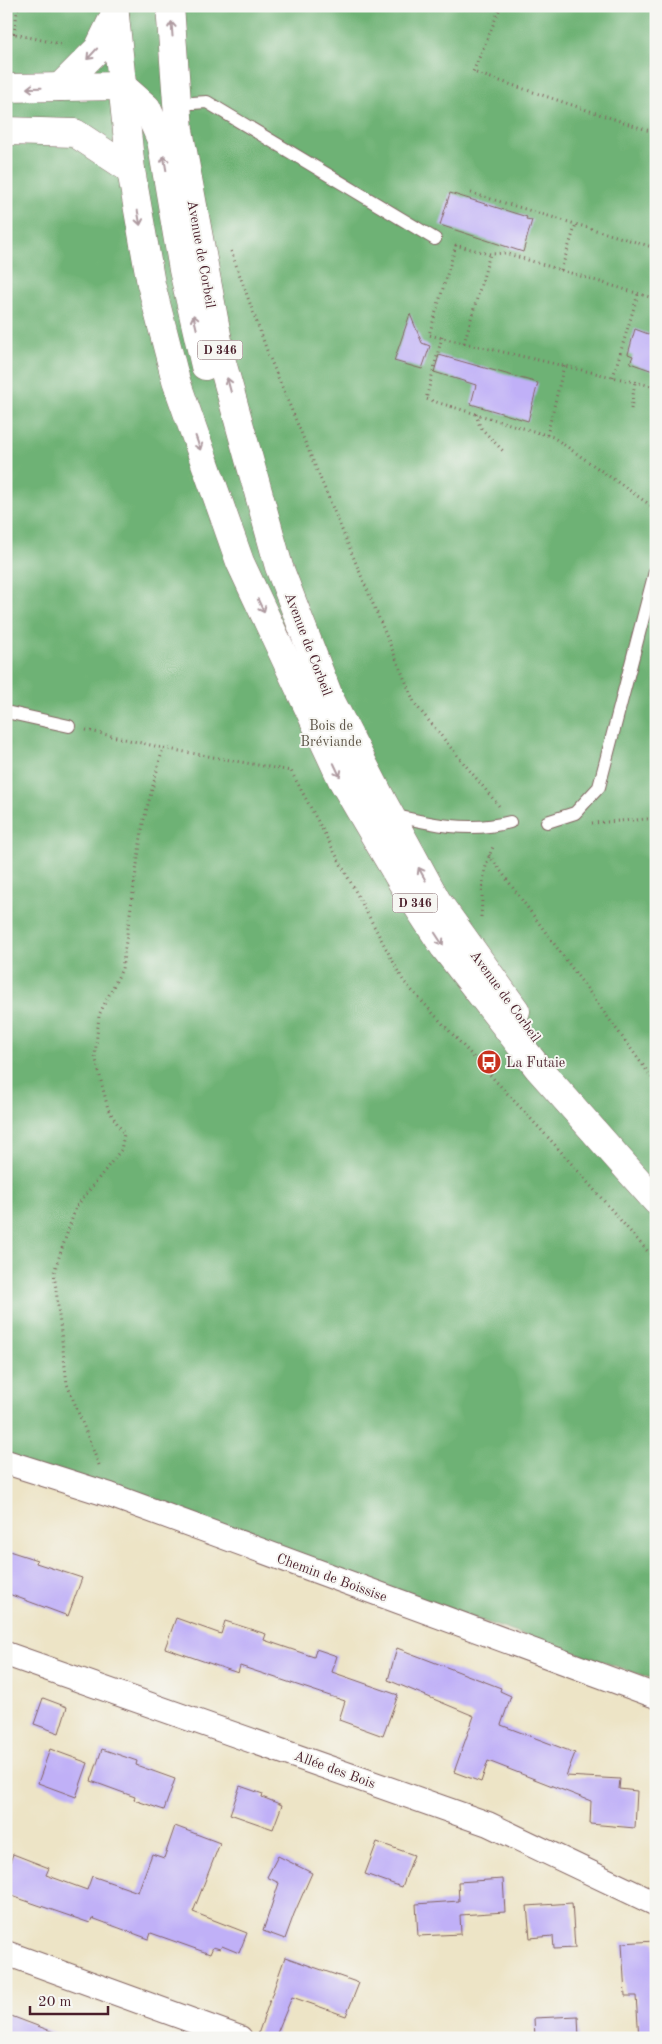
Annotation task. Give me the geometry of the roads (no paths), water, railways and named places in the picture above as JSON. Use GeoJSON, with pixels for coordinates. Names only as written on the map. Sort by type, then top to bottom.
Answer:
{"type":"FeatureCollection","features":[{"type":"Feature","properties":{"kind":"main road","name":"Avenue de Corbeil"},"geometry":{"type":"LineString","coordinates":[[170,6],[179,130],[222,362],[279,567],[330,699],[437,901],[656,1197]]}},
{"type":"Feature","properties":{"kind":"main road"},"geometry":{"type":"LineString","coordinates":[[60,87],[98,49],[115,10]]}},
{"type":"Feature","properties":{"kind":"main road","name":"D 346"},"geometry":{"type":"LineString","coordinates":[[115,10],[131,170],[151,284],[182,399],[240,562],[342,780],[400,881],[444,947],[538,1068],[656,1201]]}},
{"type":"Feature","properties":{"kind":"main road"},"geometry":{"type":"LineString","coordinates":[[6,131],[75,133],[126,131],[147,108],[173,65]]}},
{"type":"Feature","properties":{"kind":"main road"},"geometry":{"type":"LineString","coordinates":[[6,88],[122,86],[147,108],[161,140],[183,270],[212,396],[279,567]]}},
{"type":"Feature","properties":{"kind":"main road"},"geometry":{"type":"LineString","coordinates":[[75,133],[131,170]]}},
{"type":"Feature","properties":{"kind":"street","name":"Chemin de Boissise"},"geometry":{"type":"LineString","coordinates":[[6,1462],[110,1495],[656,1696]]}},
{"type":"Feature","properties":{"kind":"street","name":"Allée des Bois"},"geometry":{"type":"LineString","coordinates":[[6,1654],[488,1824],[656,1904]]}},
{"type":"Feature","properties":{"kind":"street"},"geometry":{"type":"LineString","coordinates":[[6,1953],[240,2038]]}},
{"type":"Feature","properties":{"kind":"lane"},"geometry":{"type":"LineString","coordinates":[[177,104],[207,102],[435,239]]}},
{"type":"Feature","properties":{"kind":"lane"},"geometry":{"type":"LineString","coordinates":[[547,822],[575,813],[599,787],[656,568]]}},
{"type":"Feature","properties":{"kind":"lane"},"geometry":{"type":"LineString","coordinates":[[6,712],[69,726]]}},
{"type":"Feature","properties":{"kind":"lane"},"geometry":{"type":"LineString","coordinates":[[390,815],[436,825],[466,827],[491,827],[510,822]]}},
{"type":"Feature","properties":{"kind":"place","name":"La Futaie"},"geometry":{"type":"Point","coordinates":[489,1062]}},
{"type":"Feature","properties":{"kind":"park label","name":"Bois de Bréviande"},"geometry":{"type":"Point","coordinates":[331,734]}}]}
